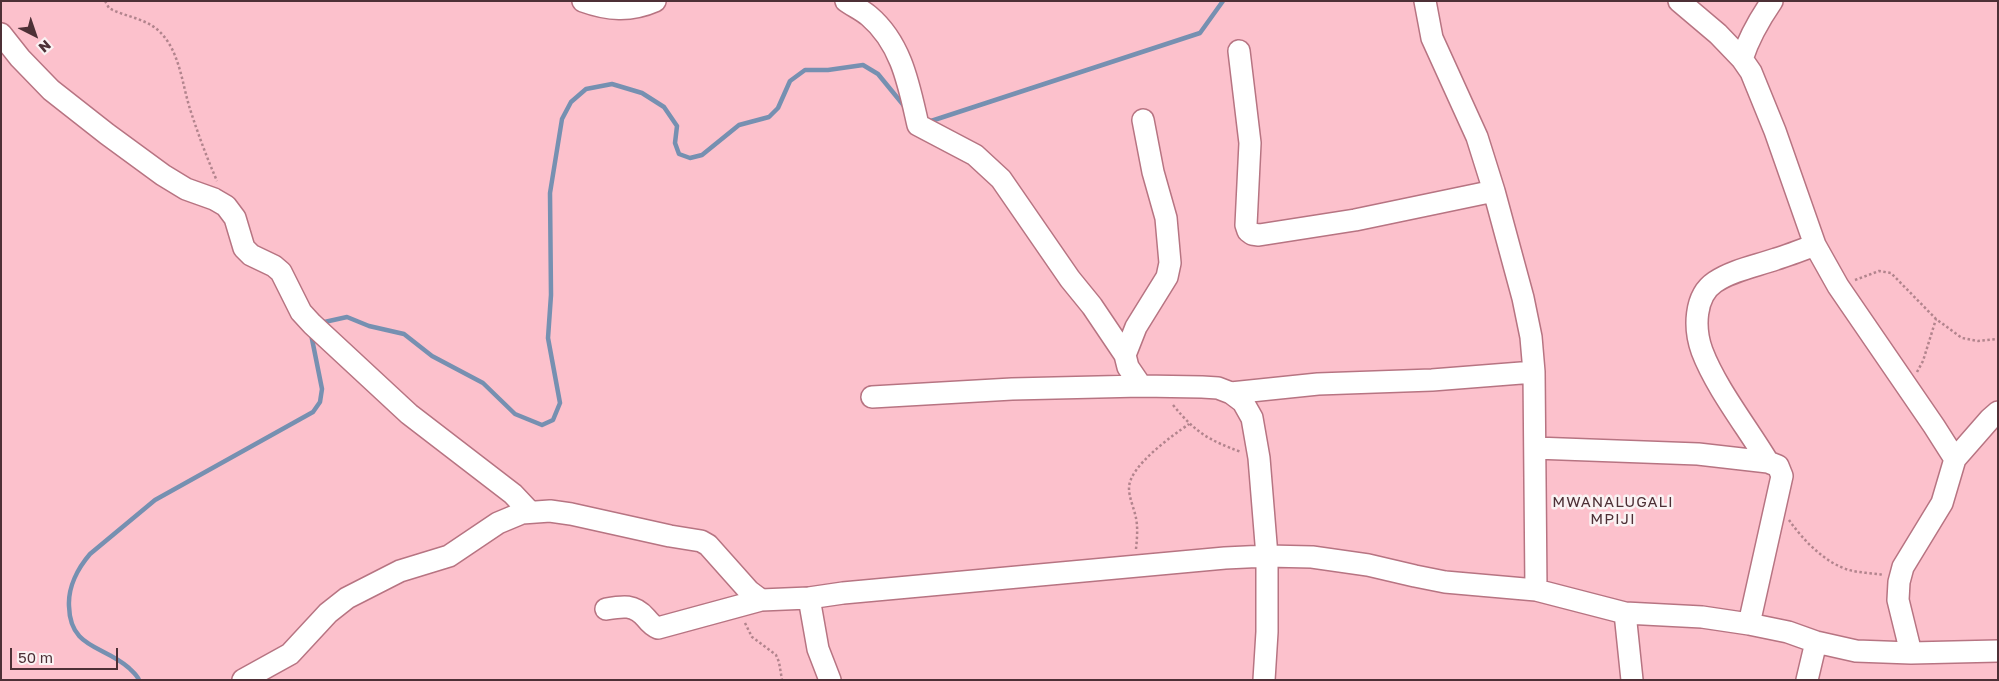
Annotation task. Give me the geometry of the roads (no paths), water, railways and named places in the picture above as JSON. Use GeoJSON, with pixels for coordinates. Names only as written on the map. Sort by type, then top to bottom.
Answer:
{"type":"FeatureCollection","features":[{"type":"Feature","properties":{"kind":"street"},"geometry":{"type":"LineString","coordinates":[[583,1],[598,7],[624,10],[642,7],[655,1]]}},
{"type":"Feature","properties":{"kind":"street"},"geometry":{"type":"LineString","coordinates":[[846,1],[869,16],[894,48],[903,64],[918,125],[975,156],[1001,179],[1065,271],[1092,306],[1125,355],[1128,366],[1150,387]]}},
{"type":"Feature","properties":{"kind":"street"},"geometry":{"type":"LineString","coordinates":[[1425,1],[1432,38],[1477,137],[1494,191],[1523,298],[1534,372],[1536,590]]}},
{"type":"Feature","properties":{"kind":"street"},"geometry":{"type":"LineString","coordinates":[[1679,1],[1718,34],[1742,59],[1751,72],[1775,131],[1815,245],[1838,286],[1955,459]]}},
{"type":"Feature","properties":{"kind":"street"},"geometry":{"type":"LineString","coordinates":[[1742,59],[1747,42],[1757,22],[1772,1]]}},
{"type":"Feature","properties":{"kind":"street"},"geometry":{"type":"LineString","coordinates":[[1,34],[20,58],[51,90],[107,134],[163,175],[186,189],[214,199],[226,206],[235,218],[244,248],[251,255],[274,266],[281,272],[301,312],[312,324],[408,414],[513,494],[530,512]]}},
{"type":"Feature","properties":{"kind":"street"},"geometry":{"type":"LineString","coordinates":[[1239,51],[1250,143],[1246,225],[1248,231],[1252,234],[1259,235],[1355,220],[1494,191]]}},
{"type":"Feature","properties":{"kind":"street"},"geometry":{"type":"LineString","coordinates":[[1125,355],[1136,326],[1166,277],[1170,263],[1166,218],[1143,120]]}},
{"type":"Feature","properties":{"kind":"street"},"geometry":{"type":"LineString","coordinates":[[1768,462],[1711,372],[1701,349],[1697,324],[1699,302],[1705,291],[1715,282],[1739,270],[1815,245]]}},
{"type":"Feature","properties":{"kind":"street"},"geometry":{"type":"LineString","coordinates":[[1231,393],[1318,384],[1432,380],[1534,372]]}},
{"type":"Feature","properties":{"kind":"street"},"geometry":{"type":"LineString","coordinates":[[872,397],[1012,389],[1202,386],[1218,388],[1231,393],[1243,402],[1252,418],[1259,458],[1267,556],[1267,632],[1264,680]]}},
{"type":"Feature","properties":{"kind":"street"},"geometry":{"type":"LineString","coordinates":[[1911,653],[1898,600],[1899,582],[1903,567],[1942,503],[1955,459],[1990,418],[1998,412]]}},
{"type":"Feature","properties":{"kind":"street"},"geometry":{"type":"LineString","coordinates":[[1535,448],[1698,454],[1768,462],[1778,466],[1782,476],[1749,624]]}},
{"type":"Feature","properties":{"kind":"street"},"geometry":{"type":"LineString","coordinates":[[243,680],[290,654],[328,613],[347,598],[400,571],[449,556],[498,523],[530,512],[550,511],[564,513],[701,541],[708,545],[749,591],[761,600]]}},
{"type":"Feature","properties":{"kind":"street"},"geometry":{"type":"LineString","coordinates":[[606,608],[629,606],[636,608],[651,624],[658,628],[738,608],[761,600],[809,598],[863,591],[1136,566],[1267,556],[1312,557],[1368,564],[1445,582],[1536,590],[1625,614],[1702,617],[1749,624],[1788,632],[1816,642],[1856,651],[1911,653],[1998,652]]}},
{"type":"Feature","properties":{"kind":"street"},"geometry":{"type":"LineString","coordinates":[[809,598],[818,649],[830,680]]}},
{"type":"Feature","properties":{"kind":"street"},"geometry":{"type":"LineString","coordinates":[[1625,614],[1632,680]]}},
{"type":"Feature","properties":{"kind":"street"},"geometry":{"type":"LineString","coordinates":[[1807,680],[1816,642]]}},
{"type":"Feature","properties":{"kind":"waterway"},"geometry":{"type":"LineString","coordinates":[[928,122],[1200,33],[1223,1]]}},
{"type":"Feature","properties":{"kind":"waterway"},"geometry":{"type":"LineString","coordinates":[[320,323],[347,317],[369,326],[404,334],[432,356],[483,383],[515,414],[542,425],[553,420],[560,403],[548,338],[551,295],[550,193],[562,119],[571,102],[586,89],[612,84],[642,93],[664,107],[677,126],[675,143],[679,154],[690,158],[702,155],[739,125],[769,117],[778,108],[790,81],[805,70],[828,70],[863,65],[878,74],[905,107]]}},
{"type":"Feature","properties":{"kind":"waterway"},"geometry":{"type":"LineString","coordinates":[[139,680],[119,660],[90,644],[75,631],[71,620],[69,599],[72,585],[78,572],[90,554],[155,500],[313,412],[320,402],[322,389],[311,334]]}},
{"type":"Feature","properties":{"kind":"district","name":"MWANALUGALI MPIJI"},"geometry":{"type":"Point","coordinates":[1613,510]}}]}
